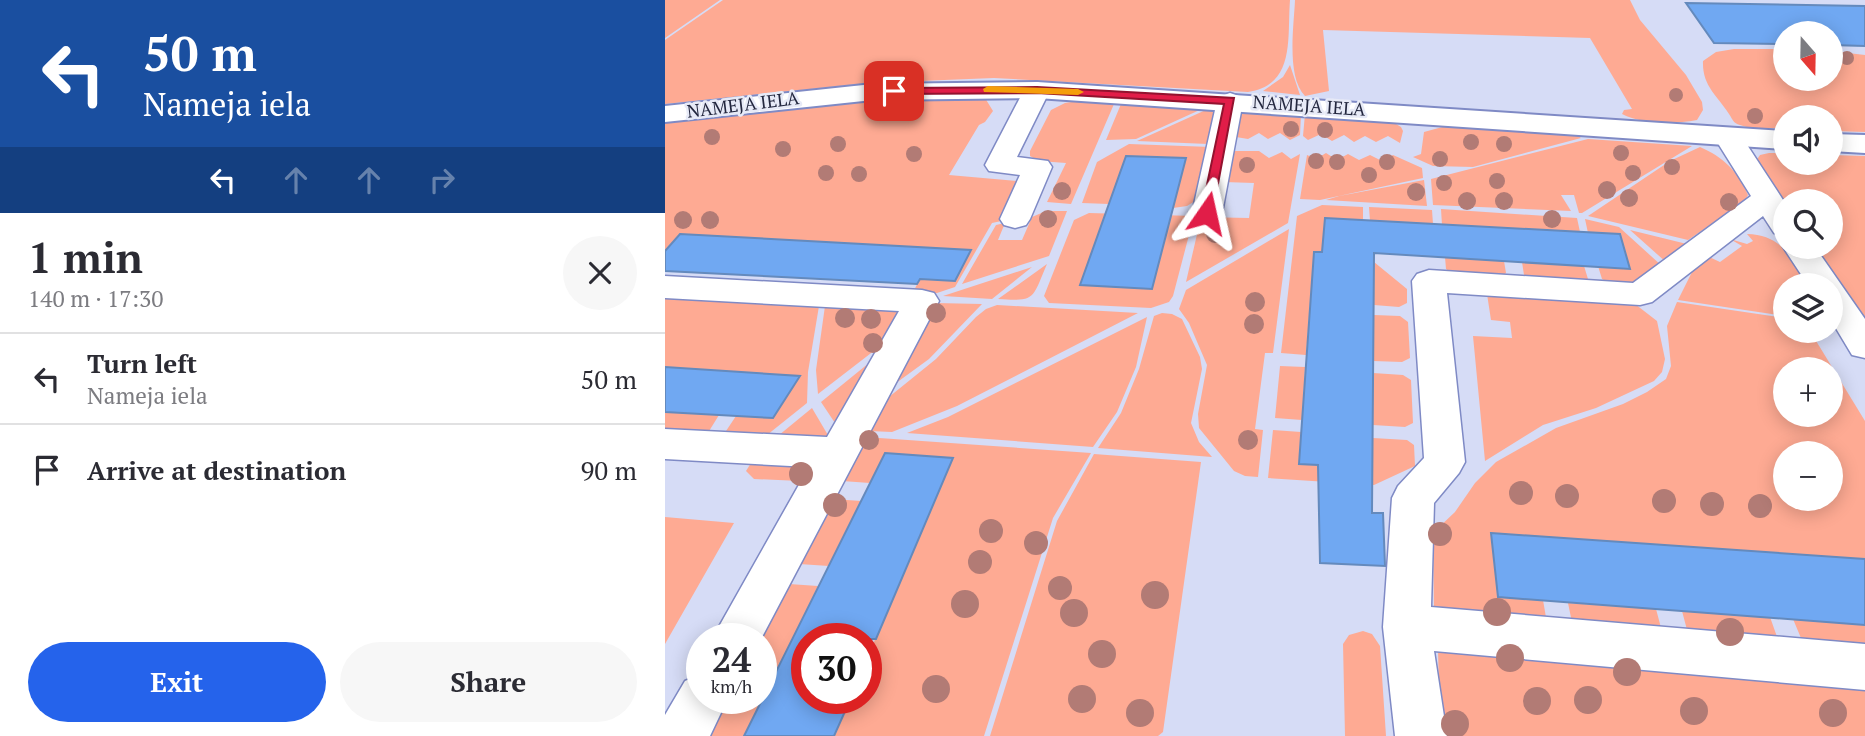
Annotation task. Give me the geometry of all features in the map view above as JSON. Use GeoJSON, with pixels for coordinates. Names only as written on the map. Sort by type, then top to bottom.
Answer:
{"type":"FeatureCollection","features":[{"type":"Feature","properties":{"kind":"street","name":"NAMEJA IELA"},"geometry":{"type":"LineString","coordinates":[[665,114],[873,92],[1037,90],[1773,139]]}},
{"type":"Feature","properties":{"kind":"street"},"geometry":{"type":"LineString","coordinates":[[1016,219],[1038,167],[999,165],[1037,90]]}},
{"type":"Feature","properties":{"kind":"street"},"geometry":{"type":"LineString","coordinates":[[1207,213],[1230,101]]}},
{"type":"Feature","properties":{"kind":"street"},"geometry":{"type":"LineString","coordinates":[[1728,137],[1773,207]]}},
{"type":"Feature","properties":{"kind":"street"},"geometry":{"type":"LineString","coordinates":[[1843,143],[1865,144]]}},
{"type":"Feature","properties":{"kind":"street"},"geometry":{"type":"LineString","coordinates":[[1421,736],[1407,627],[1413,498],[1445,463],[1429,281],[1640,294],[1773,214]]}},
{"type":"Feature","properties":{"kind":"street"},"geometry":{"type":"LineString","coordinates":[[665,287],[922,301],[745,623]]}},
{"type":"Feature","properties":{"kind":"street"},"geometry":{"type":"LineString","coordinates":[[1843,312],[1865,346]]}},
{"type":"Feature","properties":{"kind":"street"},"geometry":{"type":"LineString","coordinates":[[665,444],[840,453]]}},
{"type":"Feature","properties":{"kind":"street"},"geometry":{"type":"LineString","coordinates":[[1407,627],[1865,667]]}},
{"type":"Feature","properties":{"kind":"street"},"geometry":{"type":"LineString","coordinates":[[682,736],[694,714]]}},
{"type":"Feature","properties":{"kind":"shaded area"},"geometry":{"type":"Polygon","coordinates":[[[665,0],[720,0],[665,38],[665,0]]]}},
{"type":"Feature","properties":{"kind":"shaded area"},"geometry":{"type":"Polygon","coordinates":[[[723,0],[1290,0],[1288,44],[1282,70],[1263,88],[1248,92],[994,78],[869,83],[665,104],[665,40],[723,0]]]}},
{"type":"Feature","properties":{"kind":"shaded area"},"geometry":{"type":"Polygon","coordinates":[[[1295,0],[1630,0],[1640,20],[1686,75],[1702,102],[1703,110],[1697,120],[1659,123],[1622,114],[1624,110],[1632,109],[1590,38],[1323,30],[1329,91],[1305,96],[1299,87],[1293,64],[1295,0]]]}},
{"type":"Feature","properties":{"kind":"shaded area"},"geometry":{"type":"Polygon","coordinates":[[[1773,49],[1773,91],[1843,91],[1843,52],[1865,55],[1865,132],[1843,131],[1843,105],[1773,105],[1773,128],[1745,127],[1736,123],[1711,90],[1703,70],[1703,61],[1716,52],[1773,49]]]}},
{"type":"Feature","properties":{"kind":"shaded area"},"geometry":{"type":"Polygon","coordinates":[[[1290,65],[1300,95],[1263,91],[1283,77],[1290,65]]]}},
{"type":"Feature","properties":{"kind":"shaded area"},"geometry":{"type":"Polygon","coordinates":[[[928,98],[985,98],[993,111],[985,122],[979,125],[949,175],[1017,181],[1006,220],[992,223],[955,287],[931,295],[912,294],[920,279],[681,234],[665,251],[665,123],[762,110],[928,98]]]}},
{"type":"Feature","properties":{"kind":"shaded area"},"geometry":{"type":"Polygon","coordinates":[[[1078,101],[1114,104],[1071,204],[1047,202],[1066,163],[1039,161],[1030,156],[1030,151],[1051,110],[1065,103],[1078,101]]]}},
{"type":"Feature","properties":{"kind":"shaded area"},"geometry":{"type":"Polygon","coordinates":[[[1121,104],[1204,108],[1136,139],[1106,140],[1121,104]]]}},
{"type":"Feature","properties":{"kind":"shaded area"},"geometry":{"type":"Polygon","coordinates":[[[1208,109],[1216,111],[1208,144],[1137,141],[1208,109]]]}},
{"type":"Feature","properties":{"kind":"shaded area"},"geometry":{"type":"Polygon","coordinates":[[[1245,111],[1301,114],[1300,135],[1290,140],[1280,133],[1268,139],[1259,133],[1248,139],[1236,137],[1238,113],[1245,111]]]}},
{"type":"Feature","properties":{"kind":"shaded area"},"geometry":{"type":"Polygon","coordinates":[[[1305,114],[1391,121],[1403,131],[1400,143],[1388,136],[1376,142],[1365,136],[1354,142],[1344,135],[1332,141],[1321,134],[1308,140],[1303,136],[1305,114]]]}},
{"type":"Feature","properties":{"kind":"shaded area"},"geometry":{"type":"Polygon","coordinates":[[[1446,126],[1581,138],[1473,167],[1433,166],[1413,157],[1421,154],[1424,132],[1446,126]]]}},
{"type":"Feature","properties":{"kind":"shaded area"},"geometry":{"type":"Polygon","coordinates":[[[1588,139],[1692,146],[1582,213],[1579,213],[1574,195],[1561,195],[1571,211],[1433,205],[1431,179],[1588,139]]]}},
{"type":"Feature","properties":{"kind":"shaded area"},"geometry":{"type":"Polygon","coordinates":[[[1129,144],[1211,147],[1195,201],[1187,206],[1173,208],[1186,159],[1127,156],[1109,204],[1082,203],[1097,162],[1129,144]]]}},
{"type":"Feature","properties":{"kind":"shaded area"},"geometry":{"type":"Polygon","coordinates":[[[1700,147],[1729,166],[1748,195],[1744,202],[1688,240],[1588,216],[1670,161],[1700,147]]]}},
{"type":"Feature","properties":{"kind":"shaded area"},"geometry":{"type":"Polygon","coordinates":[[[1233,151],[1259,151],[1269,158],[1282,152],[1291,159],[1300,154],[1288,223],[1186,282],[1201,217],[1249,218],[1254,183],[1224,182],[1233,151]]]}},
{"type":"Feature","properties":{"kind":"shaded area"},"geometry":{"type":"Polygon","coordinates":[[[1326,153],[1337,160],[1348,154],[1359,160],[1370,155],[1382,161],[1393,155],[1422,168],[1423,178],[1320,200],[1300,199],[1307,155],[1316,159],[1326,153]]]}},
{"type":"Feature","properties":{"kind":"shaded area"},"geometry":{"type":"Polygon","coordinates":[[[1773,153],[1773,175],[1843,175],[1843,155],[1865,156],[1865,327],[1843,295],[1843,273],[1828,273],[1818,259],[1843,259],[1843,189],[1773,190],[1756,161],[1760,155],[1773,153]]]}},
{"type":"Feature","properties":{"kind":"shaded area"},"geometry":{"type":"Polygon","coordinates":[[[1424,180],[1427,206],[1326,200],[1339,196],[1424,180]]]}},
{"type":"Feature","properties":{"kind":"shaded area"},"geometry":{"type":"Polygon","coordinates":[[[1322,205],[1363,207],[1363,220],[1325,218],[1322,252],[1314,253],[1306,355],[1281,353],[1297,216],[1322,205]]]}},
{"type":"Feature","properties":{"kind":"shaded area"},"geometry":{"type":"Polygon","coordinates":[[[1369,207],[1432,210],[1433,224],[1370,221],[1369,207]]]}},
{"type":"Feature","properties":{"kind":"shaded area"},"geometry":{"type":"Polygon","coordinates":[[[1441,209],[1577,218],[1580,232],[1442,225],[1441,209]]]}},
{"type":"Feature","properties":{"kind":"shaded area"},"geometry":{"type":"Polygon","coordinates":[[[1046,211],[1067,211],[1049,256],[962,284],[996,225],[1005,223],[998,240],[1022,240],[1032,217],[1046,211]]]}},
{"type":"Feature","properties":{"kind":"shaded area"},"geometry":{"type":"Polygon","coordinates":[[[1089,213],[1194,216],[1173,296],[1169,302],[1151,308],[1049,303],[1044,296],[1074,220],[1089,213]]]}},
{"type":"Feature","properties":{"kind":"shaded area"},"geometry":{"type":"Polygon","coordinates":[[[1585,219],[1619,227],[1662,266],[1641,279],[1625,284],[1610,283],[1602,279],[1598,266],[1630,268],[1620,235],[1588,233],[1585,219]]]}},
{"type":"Feature","properties":{"kind":"shaded area"},"geometry":{"type":"Polygon","coordinates":[[[1289,229],[1273,353],[1265,353],[1255,429],[1263,430],[1258,477],[1245,476],[1234,471],[1199,428],[1198,414],[1207,365],[1189,323],[1179,309],[1186,290],[1289,229]]]}},
{"type":"Feature","properties":{"kind":"shaded area"},"geometry":{"type":"Polygon","coordinates":[[[1630,230],[1691,245],[1667,263],[1630,230]]]}},
{"type":"Feature","properties":{"kind":"shaded area"},"geometry":{"type":"Polygon","coordinates":[[[1747,234],[1773,241],[1773,259],[1792,259],[1801,273],[1773,273],[1773,314],[1678,300],[1696,264],[1707,256],[1720,262],[1742,246],[1730,239],[1747,244],[1753,241],[1747,234]]]}},
{"type":"Feature","properties":{"kind":"shaded area"},"geometry":{"type":"Polygon","coordinates":[[[1445,257],[1504,261],[1506,273],[1501,277],[1452,274],[1446,269],[1445,257]]]}},
{"type":"Feature","properties":{"kind":"shaded area"},"geometry":{"type":"Polygon","coordinates":[[[1374,262],[1407,289],[1407,303],[1399,307],[1374,305],[1374,262]]]}},
{"type":"Feature","properties":{"kind":"shaded area"},"geometry":{"type":"Polygon","coordinates":[[[1522,262],[1584,266],[1588,279],[1582,282],[1529,279],[1524,275],[1522,262]]]}},
{"type":"Feature","properties":{"kind":"shaded area"},"geometry":{"type":"Polygon","coordinates":[[[1047,264],[1035,291],[1027,298],[998,299],[1047,264]]]}},
{"type":"Feature","properties":{"kind":"shaded area"},"geometry":{"type":"Polygon","coordinates":[[[1032,267],[992,299],[943,296],[1032,267]]]}},
{"type":"Feature","properties":{"kind":"shaded area"},"geometry":{"type":"Polygon","coordinates":[[[1487,294],[1635,304],[1657,321],[1665,359],[1662,372],[1654,381],[1596,408],[1543,425],[1485,461],[1473,336],[1512,338],[1510,322],[1491,320],[1487,294]]]}},
{"type":"Feature","properties":{"kind":"shaded area"},"geometry":{"type":"Polygon","coordinates":[[[665,295],[819,306],[808,372],[807,403],[762,439],[722,437],[736,416],[800,376],[665,367],[665,295]]]}},
{"type":"Feature","properties":{"kind":"shaded area"},"geometry":{"type":"Polygon","coordinates":[[[1677,302],[1773,316],[1773,343],[1817,343],[1826,357],[1773,357],[1773,427],[1843,427],[1843,385],[1865,421],[1865,559],[1491,533],[1498,597],[1543,600],[1548,629],[1434,610],[1433,536],[1455,512],[1475,483],[1496,462],[1556,428],[1623,404],[1647,392],[1666,379],[1671,366],[1667,326],[1677,302]]]}},
{"type":"Feature","properties":{"kind":"shaded area"},"geometry":{"type":"Polygon","coordinates":[[[935,303],[982,304],[929,359],[892,386],[935,303]]]}},
{"type":"Feature","properties":{"kind":"shaded area"},"geometry":{"type":"Polygon","coordinates":[[[997,305],[1138,313],[957,406],[892,432],[869,431],[884,401],[936,359],[976,317],[997,305]]]}},
{"type":"Feature","properties":{"kind":"shaded area"},"geometry":{"type":"Polygon","coordinates":[[[825,306],[904,311],[888,340],[818,394],[816,370],[825,306]]]}},
{"type":"Feature","properties":{"kind":"shaded area"},"geometry":{"type":"Polygon","coordinates":[[[1162,313],[1182,319],[1200,357],[1202,369],[1191,423],[1199,442],[1212,457],[1098,448],[1121,413],[1139,369],[1154,316],[1162,313]]]}},
{"type":"Feature","properties":{"kind":"shaded area"},"geometry":{"type":"Polygon","coordinates":[[[1374,315],[1400,316],[1408,322],[1410,358],[1402,362],[1373,361],[1374,315]]]}},
{"type":"Feature","properties":{"kind":"shaded area"},"geometry":{"type":"Polygon","coordinates":[[[1147,317],[1136,367],[1117,412],[1093,447],[907,433],[948,417],[1147,317]]]}},
{"type":"Feature","properties":{"kind":"shaded area"},"geometry":{"type":"Polygon","coordinates":[[[880,354],[839,429],[821,402],[880,354]]]}},
{"type":"Feature","properties":{"kind":"shaded area"},"geometry":{"type":"Polygon","coordinates":[[[1280,366],[1305,367],[1302,420],[1275,418],[1280,366]]]}},
{"type":"Feature","properties":{"kind":"shaded area"},"geometry":{"type":"Polygon","coordinates":[[[1373,373],[1403,375],[1411,380],[1413,423],[1405,427],[1373,425],[1373,373]]]}},
{"type":"Feature","properties":{"kind":"shaded area"},"geometry":{"type":"Polygon","coordinates":[[[812,408],[832,442],[773,440],[812,408]]]}},
{"type":"Feature","properties":{"kind":"shaded area"},"geometry":{"type":"Polygon","coordinates":[[[665,412],[719,415],[706,436],[665,433],[665,412]]]}},
{"type":"Feature","properties":{"kind":"shaded area"},"geometry":{"type":"Polygon","coordinates":[[[1273,430],[1301,432],[1299,464],[1372,468],[1373,438],[1407,440],[1414,445],[1415,466],[1374,485],[1268,478],[1273,430]]]}},
{"type":"Feature","properties":{"kind":"shaded area"},"geometry":{"type":"Polygon","coordinates":[[[865,437],[1091,453],[1053,518],[984,736],[834,736],[843,714],[882,714],[882,623],[952,458],[885,453],[870,483],[842,481],[865,437]]]}},
{"type":"Feature","properties":{"kind":"shaded area"},"geometry":{"type":"Polygon","coordinates":[[[1094,454],[1201,462],[1163,732],[1158,736],[990,736],[1057,521],[1094,454]]]}},
{"type":"Feature","properties":{"kind":"shaded area"},"geometry":{"type":"Polygon","coordinates":[[[814,461],[805,480],[800,481],[754,479],[746,471],[751,463],[814,461]]]}},
{"type":"Feature","properties":{"kind":"shaded area"},"geometry":{"type":"Polygon","coordinates":[[[833,499],[861,501],[829,566],[799,564],[833,499]]]}},
{"type":"Feature","properties":{"kind":"shaded area"},"geometry":{"type":"Polygon","coordinates":[[[665,517],[734,523],[665,644],[665,517]]]}},
{"type":"Feature","properties":{"kind":"shaded area"},"geometry":{"type":"Polygon","coordinates":[[[789,584],[818,586],[800,623],[791,623],[791,642],[779,667],[777,623],[768,623],[789,584]]]}},
{"type":"Feature","properties":{"kind":"shaded area"},"geometry":{"type":"Polygon","coordinates":[[[1568,603],[1656,609],[1664,639],[1574,632],[1568,603]]]}},
{"type":"Feature","properties":{"kind":"shaded area"},"geometry":{"type":"Polygon","coordinates":[[[1682,611],[1770,617],[1781,648],[1690,641],[1682,611]]]}},
{"type":"Feature","properties":{"kind":"shaded area"},"geometry":{"type":"Polygon","coordinates":[[[1793,619],[1865,625],[1865,655],[1806,650],[1793,619]]]}},
{"type":"Feature","properties":{"kind":"shaded area"},"geometry":{"type":"Polygon","coordinates":[[[1363,631],[1372,634],[1380,646],[1386,736],[1345,736],[1343,644],[1349,635],[1363,631]]]}},
{"type":"Feature","properties":{"kind":"shaded area"},"geometry":{"type":"Polygon","coordinates":[[[1438,649],[1865,678],[1865,736],[1440,736],[1438,649]]]}},
{"type":"Feature","properties":{"kind":"shaded area"},"geometry":{"type":"Polygon","coordinates":[[[721,714],[755,714],[744,736],[710,736],[721,714]]]}},
{"type":"Feature","properties":{"kind":"building"},"geometry":{"type":"Polygon","coordinates":[[[1686,3],[1865,6],[1865,46],[1843,45],[1843,21],[1773,21],[1773,44],[1714,43],[1686,3]]]}},
{"type":"Feature","properties":{"kind":"building"},"geometry":{"type":"Polygon","coordinates":[[[1126,156],[1186,158],[1152,289],[1080,285],[1126,156]]]}},
{"type":"Feature","properties":{"kind":"building"},"geometry":{"type":"Polygon","coordinates":[[[1325,218],[1620,234],[1630,269],[1374,253],[1372,513],[1383,513],[1385,566],[1320,563],[1318,465],[1299,464],[1314,252],[1322,252],[1325,218]]]}},
{"type":"Feature","properties":{"kind":"building"},"geometry":{"type":"Polygon","coordinates":[[[680,234],[971,250],[955,281],[920,279],[917,284],[665,271],[665,251],[680,234]]]}},
{"type":"Feature","properties":{"kind":"building"},"geometry":{"type":"Polygon","coordinates":[[[665,367],[800,376],[773,418],[665,412],[665,367]]]}},
{"type":"Feature","properties":{"kind":"building"},"geometry":{"type":"Polygon","coordinates":[[[885,453],[953,458],[882,625],[800,623],[885,453]]]}},
{"type":"Feature","properties":{"kind":"building"},"geometry":{"type":"Polygon","coordinates":[[[1491,533],[1865,559],[1865,625],[1498,597],[1491,533]]]}},
{"type":"Feature","properties":{"kind":"building"},"geometry":{"type":"Polygon","coordinates":[[[791,642],[791,714],[844,714],[834,736],[744,736],[755,714],[777,714],[777,670],[791,642]]]}},
{"type":"Feature","properties":{"kind":"slow traffic"},"geometry":{"type":"LineString","coordinates":[[988,89],[1078,92]]}},
{"type":"Feature","properties":{"kind":"route"},"geometry":{"type":"LineString","coordinates":[[894,91],[1037,90],[1230,101],[1207,213]]}}]}
